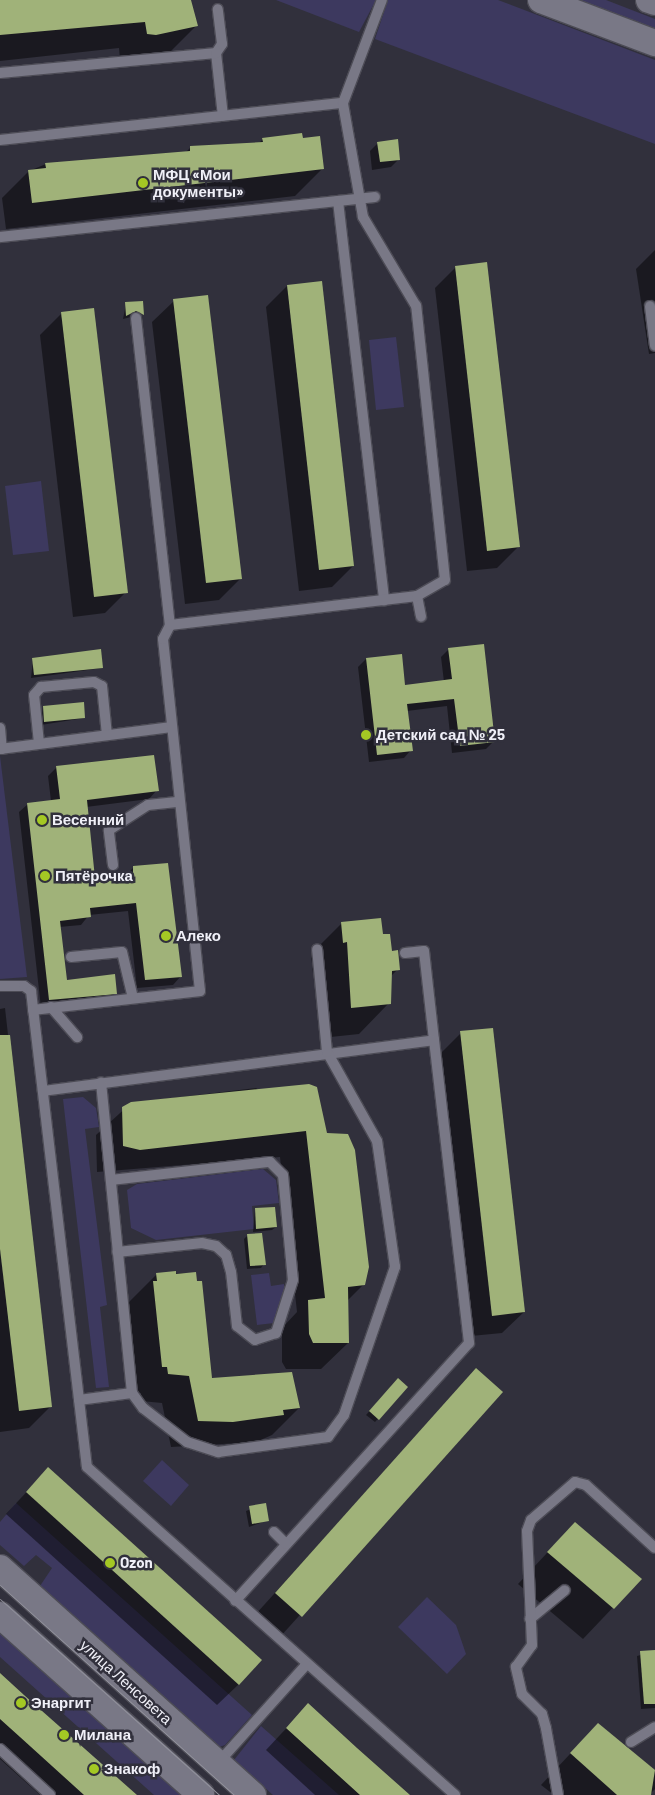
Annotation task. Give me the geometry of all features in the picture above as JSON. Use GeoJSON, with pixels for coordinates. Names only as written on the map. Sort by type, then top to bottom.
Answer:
{"type":"FeatureCollection","features":[{"type":"Feature","properties":{"kind":"street"},"geometry":{"type":"LineString","coordinates":[[541,0],[655,43]]}},
{"type":"Feature","properties":{"kind":"street"},"geometry":{"type":"LineString","coordinates":[[649,0],[655,2]]}},
{"type":"Feature","properties":{"kind":"street","name":"улица Ленсовета"},"geometry":{"type":"LineString","coordinates":[[0,1568],[253,1795]]}},
{"type":"Feature","properties":{"kind":"street"},"geometry":{"type":"LineString","coordinates":[[0,1615],[201,1795]]}},
{"type":"Feature","properties":{"kind":"lane"},"geometry":{"type":"LineString","coordinates":[[170,625],[416,596],[442,586],[446,573],[416,306],[367,226],[360,199],[343,103],[382,0]]}},
{"type":"Feature","properties":{"kind":"lane"},"geometry":{"type":"LineString","coordinates":[[218,9],[222,44],[216,53],[224,116]]}},
{"type":"Feature","properties":{"kind":"lane"},"geometry":{"type":"LineString","coordinates":[[0,73],[216,53]]}},
{"type":"Feature","properties":{"kind":"lane"},"geometry":{"type":"LineString","coordinates":[[0,140],[343,103]]}},
{"type":"Feature","properties":{"kind":"lane"},"geometry":{"type":"LineString","coordinates":[[0,237],[374,197]]}},
{"type":"Feature","properties":{"kind":"lane"},"geometry":{"type":"LineString","coordinates":[[338,201],[384,600]]}},
{"type":"Feature","properties":{"kind":"lane"},"geometry":{"type":"LineString","coordinates":[[650,306],[655,346]]}},
{"type":"Feature","properties":{"kind":"lane"},"geometry":{"type":"LineString","coordinates":[[33,1010],[200,991],[163,640],[170,625],[136,318]]}},
{"type":"Feature","properties":{"kind":"lane"},"geometry":{"type":"LineString","coordinates":[[416,596],[420,617]]}},
{"type":"Feature","properties":{"kind":"lane"},"geometry":{"type":"LineString","coordinates":[[39,743],[34,696],[41,687],[94,682],[102,686],[108,735]]}},
{"type":"Feature","properties":{"kind":"lane"},"geometry":{"type":"LineString","coordinates":[[0,728],[1,749],[172,727]]}},
{"type":"Feature","properties":{"kind":"lane"},"geometry":{"type":"LineString","coordinates":[[113,865],[109,830],[148,806],[180,802]]}},
{"type":"Feature","properties":{"kind":"lane"},"geometry":{"type":"LineString","coordinates":[[101,1083],[116,1252],[132,1393],[143,1408],[187,1442],[218,1452],[328,1437],[341,1422],[395,1267],[377,1142],[327,1052],[316,949]]}},
{"type":"Feature","properties":{"kind":"lane"},"geometry":{"type":"LineString","coordinates":[[235,1601],[469,1343],[424,951],[405,953]]}},
{"type":"Feature","properties":{"kind":"lane"},"geometry":{"type":"LineString","coordinates":[[71,957],[122,952],[133,998]]}},
{"type":"Feature","properties":{"kind":"lane"},"geometry":{"type":"LineString","coordinates":[[0,986],[24,986],[31,991],[87,1467],[306,1665],[454,1795]]}},
{"type":"Feature","properties":{"kind":"lane"},"geometry":{"type":"LineString","coordinates":[[51,1007],[77,1038]]}},
{"type":"Feature","properties":{"kind":"lane"},"geometry":{"type":"LineString","coordinates":[[43,1091],[327,1052],[434,1040]]}},
{"type":"Feature","properties":{"kind":"lane"},"geometry":{"type":"LineString","coordinates":[[110,1180],[270,1162],[283,1175],[293,1280],[276,1333],[255,1340],[237,1326],[231,1272],[226,1255],[216,1246],[202,1243],[116,1252]]}},
{"type":"Feature","properties":{"kind":"lane"},"geometry":{"type":"LineString","coordinates":[[79,1400],[132,1393]]}},
{"type":"Feature","properties":{"kind":"lane"},"geometry":{"type":"LineString","coordinates":[[558,1795],[552,1747],[542,1714],[522,1694],[517,1673],[518,1660],[532,1645],[527,1531],[532,1520],[575,1482],[586,1485],[655,1548]]}},
{"type":"Feature","properties":{"kind":"lane"},"geometry":{"type":"LineString","coordinates":[[274,1532],[286,1544]]}},
{"type":"Feature","properties":{"kind":"lane"},"geometry":{"type":"LineString","coordinates":[[530,1620],[564,1590]]}},
{"type":"Feature","properties":{"kind":"lane"},"geometry":{"type":"LineString","coordinates":[[218,1764],[306,1665]]}},
{"type":"Feature","properties":{"kind":"lane"},"geometry":{"type":"LineString","coordinates":[[631,1742],[655,1727]]}},
{"type":"Feature","properties":{"kind":"lane"},"geometry":{"type":"LineString","coordinates":[[0,1749],[50,1795]]}},
{"type":"Feature","properties":{"kind":"shaded area"},"geometry":{"type":"Polygon","coordinates":[[[276,0],[376,0],[359,32],[276,0]]]}},
{"type":"Feature","properties":{"kind":"shaded area"},"geometry":{"type":"Polygon","coordinates":[[[388,0],[498,0],[655,60],[655,144],[375,39],[388,0]]]}},
{"type":"Feature","properties":{"kind":"shaded area"},"geometry":{"type":"Polygon","coordinates":[[[578,0],[606,0],[655,19],[655,29],[578,0]]]}},
{"type":"Feature","properties":{"kind":"shaded area"},"geometry":{"type":"Polygon","coordinates":[[[396,337],[404,407],[376,410],[369,340],[396,337]]]}},
{"type":"Feature","properties":{"kind":"shaded area"},"geometry":{"type":"Polygon","coordinates":[[[41,481],[49,551],[13,555],[5,486],[41,481]]]}},
{"type":"Feature","properties":{"kind":"shaded area"},"geometry":{"type":"Polygon","coordinates":[[[0,756],[27,977],[0,979],[0,756]]]}},
{"type":"Feature","properties":{"kind":"shaded area"},"geometry":{"type":"Polygon","coordinates":[[[83,1097],[96,1108],[99,1127],[85,1129],[107,1305],[100,1307],[109,1387],[96,1388],[63,1099],[83,1097]]]}},
{"type":"Feature","properties":{"kind":"shaded area"},"geometry":{"type":"Polygon","coordinates":[[[263,1169],[276,1180],[279,1203],[252,1206],[254,1229],[156,1240],[131,1228],[127,1190],[137,1184],[263,1169]]]}},
{"type":"Feature","properties":{"kind":"shaded area"},"geometry":{"type":"Polygon","coordinates":[[[269,1273],[271,1286],[284,1284],[284,1290],[274,1323],[257,1325],[251,1275],[269,1273]]]}},
{"type":"Feature","properties":{"kind":"shaded area"},"geometry":{"type":"Polygon","coordinates":[[[162,1460],[189,1485],[171,1506],[143,1481],[162,1460]]]}},
{"type":"Feature","properties":{"kind":"shaded area"},"geometry":{"type":"Polygon","coordinates":[[[16,1503],[252,1715],[225,1745],[219,1747],[40,1586],[52,1568],[36,1555],[24,1566],[0,1545],[0,1522],[16,1503]]]}},
{"type":"Feature","properties":{"kind":"shaded area"},"geometry":{"type":"Polygon","coordinates":[[[427,1597],[456,1625],[466,1654],[447,1674],[398,1627],[427,1597]]]}},
{"type":"Feature","properties":{"kind":"shaded area"},"geometry":{"type":"Polygon","coordinates":[[[0,1633],[181,1795],[154,1795],[0,1657],[0,1633]]]}},
{"type":"Feature","properties":{"kind":"shaded area"},"geometry":{"type":"Polygon","coordinates":[[[261,1726],[339,1795],[273,1795],[234,1760],[261,1726]]]}},
{"type":"Feature","properties":{"kind":"building"},"geometry":{"type":"Polygon","coordinates":[[[0,0],[191,0],[198,26],[156,35],[147,34],[145,22],[0,35],[0,0]]]}},
{"type":"Feature","properties":{"kind":"building"},"geometry":{"type":"Polygon","coordinates":[[[302,133],[303,138],[320,136],[324,169],[32,203],[28,170],[46,168],[45,163],[190,151],[190,146],[263,142],[262,138],[302,133]]]}},
{"type":"Feature","properties":{"kind":"building"},"geometry":{"type":"Polygon","coordinates":[[[398,139],[400,160],[380,162],[377,142],[398,139]]]}},
{"type":"Feature","properties":{"kind":"building"},"geometry":{"type":"Polygon","coordinates":[[[487,262],[520,547],[487,551],[455,266],[487,262]]]}},
{"type":"Feature","properties":{"kind":"building"},"geometry":{"type":"Polygon","coordinates":[[[322,281],[354,566],[319,570],[287,285],[322,281]]]}},
{"type":"Feature","properties":{"kind":"building"},"geometry":{"type":"Polygon","coordinates":[[[208,295],[242,579],[206,583],[173,299],[208,295]]]}},
{"type":"Feature","properties":{"kind":"building"},"geometry":{"type":"Polygon","coordinates":[[[143,301],[144,315],[136,311],[126,316],[125,302],[143,301]]]}},
{"type":"Feature","properties":{"kind":"building"},"geometry":{"type":"Polygon","coordinates":[[[94,308],[128,593],[94,597],[61,312],[94,308]]]}},
{"type":"Feature","properties":{"kind":"building"},"geometry":{"type":"Polygon","coordinates":[[[484,644],[495,742],[460,746],[454,699],[407,704],[413,751],[377,755],[366,658],[402,654],[405,685],[452,679],[448,648],[484,644]]]}},
{"type":"Feature","properties":{"kind":"building"},"geometry":{"type":"Polygon","coordinates":[[[101,649],[103,668],[34,675],[32,658],[101,649]]]}},
{"type":"Feature","properties":{"kind":"building"},"geometry":{"type":"Polygon","coordinates":[[[84,702],[85,718],[44,722],[43,706],[84,702]]]}},
{"type":"Feature","properties":{"kind":"building"},"geometry":{"type":"Polygon","coordinates":[[[154,755],[159,791],[87,800],[95,878],[133,873],[133,866],[168,863],[182,977],[145,980],[136,903],[90,908],[91,917],[60,921],[67,980],[115,974],[117,994],[49,1000],[27,803],[60,799],[56,766],[154,755]]]}},
{"type":"Feature","properties":{"kind":"building"},"geometry":{"type":"Polygon","coordinates":[[[381,918],[383,934],[390,934],[392,951],[398,950],[400,970],[392,971],[391,1004],[351,1008],[347,942],[343,943],[341,922],[381,918]]]}},
{"type":"Feature","properties":{"kind":"building"},"geometry":{"type":"Polygon","coordinates":[[[493,1028],[525,1312],[492,1316],[460,1031],[493,1028]]]}},
{"type":"Feature","properties":{"kind":"building"},"geometry":{"type":"Polygon","coordinates":[[[0,1035],[10,1035],[52,1407],[19,1411],[0,1249],[0,1035]]]}},
{"type":"Feature","properties":{"kind":"building"},"geometry":{"type":"Polygon","coordinates":[[[309,1084],[317,1087],[327,1133],[348,1134],[355,1150],[369,1267],[365,1285],[348,1287],[349,1343],[313,1343],[309,1334],[308,1300],[325,1298],[306,1131],[140,1150],[123,1146],[122,1107],[131,1102],[309,1084]]]}},
{"type":"Feature","properties":{"kind":"building"},"geometry":{"type":"Polygon","coordinates":[[[275,1207],[277,1227],[256,1229],[255,1208],[275,1207]]]}},
{"type":"Feature","properties":{"kind":"building"},"geometry":{"type":"Polygon","coordinates":[[[262,1233],[266,1265],[250,1266],[247,1234],[262,1233]]]}},
{"type":"Feature","properties":{"kind":"building"},"geometry":{"type":"Polygon","coordinates":[[[176,1271],[176,1274],[196,1272],[197,1281],[202,1281],[212,1378],[292,1372],[300,1408],[283,1410],[284,1415],[233,1422],[198,1421],[189,1376],[168,1374],[167,1367],[162,1367],[153,1281],[157,1281],[156,1273],[176,1271]]]}},
{"type":"Feature","properties":{"kind":"building"},"geometry":{"type":"Polygon","coordinates":[[[476,1368],[503,1392],[302,1617],[275,1593],[476,1368]]]}},
{"type":"Feature","properties":{"kind":"building"},"geometry":{"type":"Polygon","coordinates":[[[398,1378],[408,1387],[379,1420],[369,1411],[398,1378]]]}},
{"type":"Feature","properties":{"kind":"building"},"geometry":{"type":"Polygon","coordinates":[[[48,1467],[262,1660],[239,1685],[26,1492],[48,1467]]]}},
{"type":"Feature","properties":{"kind":"building"},"geometry":{"type":"Polygon","coordinates":[[[266,1503],[269,1521],[252,1524],[249,1506],[266,1503]]]}},
{"type":"Feature","properties":{"kind":"building"},"geometry":{"type":"Polygon","coordinates":[[[575,1522],[642,1579],[614,1609],[547,1552],[575,1522]]]}},
{"type":"Feature","properties":{"kind":"building"},"geometry":{"type":"Polygon","coordinates":[[[655,1650],[655,1704],[644,1704],[640,1651],[655,1650]]]}},
{"type":"Feature","properties":{"kind":"building"},"geometry":{"type":"Polygon","coordinates":[[[0,1673],[137,1795],[84,1795],[0,1719],[0,1673]]]}},
{"type":"Feature","properties":{"kind":"building"},"geometry":{"type":"Polygon","coordinates":[[[308,1703],[410,1795],[360,1795],[286,1728],[308,1703]]]}},
{"type":"Feature","properties":{"kind":"building"},"geometry":{"type":"Polygon","coordinates":[[[598,1723],[655,1770],[651,1795],[617,1795],[570,1753],[598,1723]]]}},
{"type":"Feature","properties":{"kind":"tram line"},"geometry":{"type":"LineString","coordinates":[[0,1585],[234,1795]]}},
{"type":"Feature","properties":{"kind":"tram line"},"geometry":{"type":"LineString","coordinates":[[0,1599],[219,1795]]}},
{"type":"Feature","properties":{"kind":"place","name":"МФЦ «Мои документы»"},"geometry":{"type":"Point","coordinates":[143,183]}},
{"type":"Feature","properties":{"kind":"place","name":"Детский сад № 25"},"geometry":{"type":"Point","coordinates":[366,735]}},
{"type":"Feature","properties":{"kind":"place","name":"Весенний"},"geometry":{"type":"Point","coordinates":[42,820]}},
{"type":"Feature","properties":{"kind":"place","name":"Пятёрочка"},"geometry":{"type":"Point","coordinates":[45,876]}},
{"type":"Feature","properties":{"kind":"place","name":"Алеко"},"geometry":{"type":"Point","coordinates":[166,936]}},
{"type":"Feature","properties":{"kind":"place","name":"Ozon"},"geometry":{"type":"Point","coordinates":[110,1563]}},
{"type":"Feature","properties":{"kind":"place","name":"Энаргит"},"geometry":{"type":"Point","coordinates":[21,1703]}},
{"type":"Feature","properties":{"kind":"place","name":"Милана"},"geometry":{"type":"Point","coordinates":[64,1735]}},
{"type":"Feature","properties":{"kind":"place","name":"Знакоф"},"geometry":{"type":"Point","coordinates":[94,1769]}}]}
